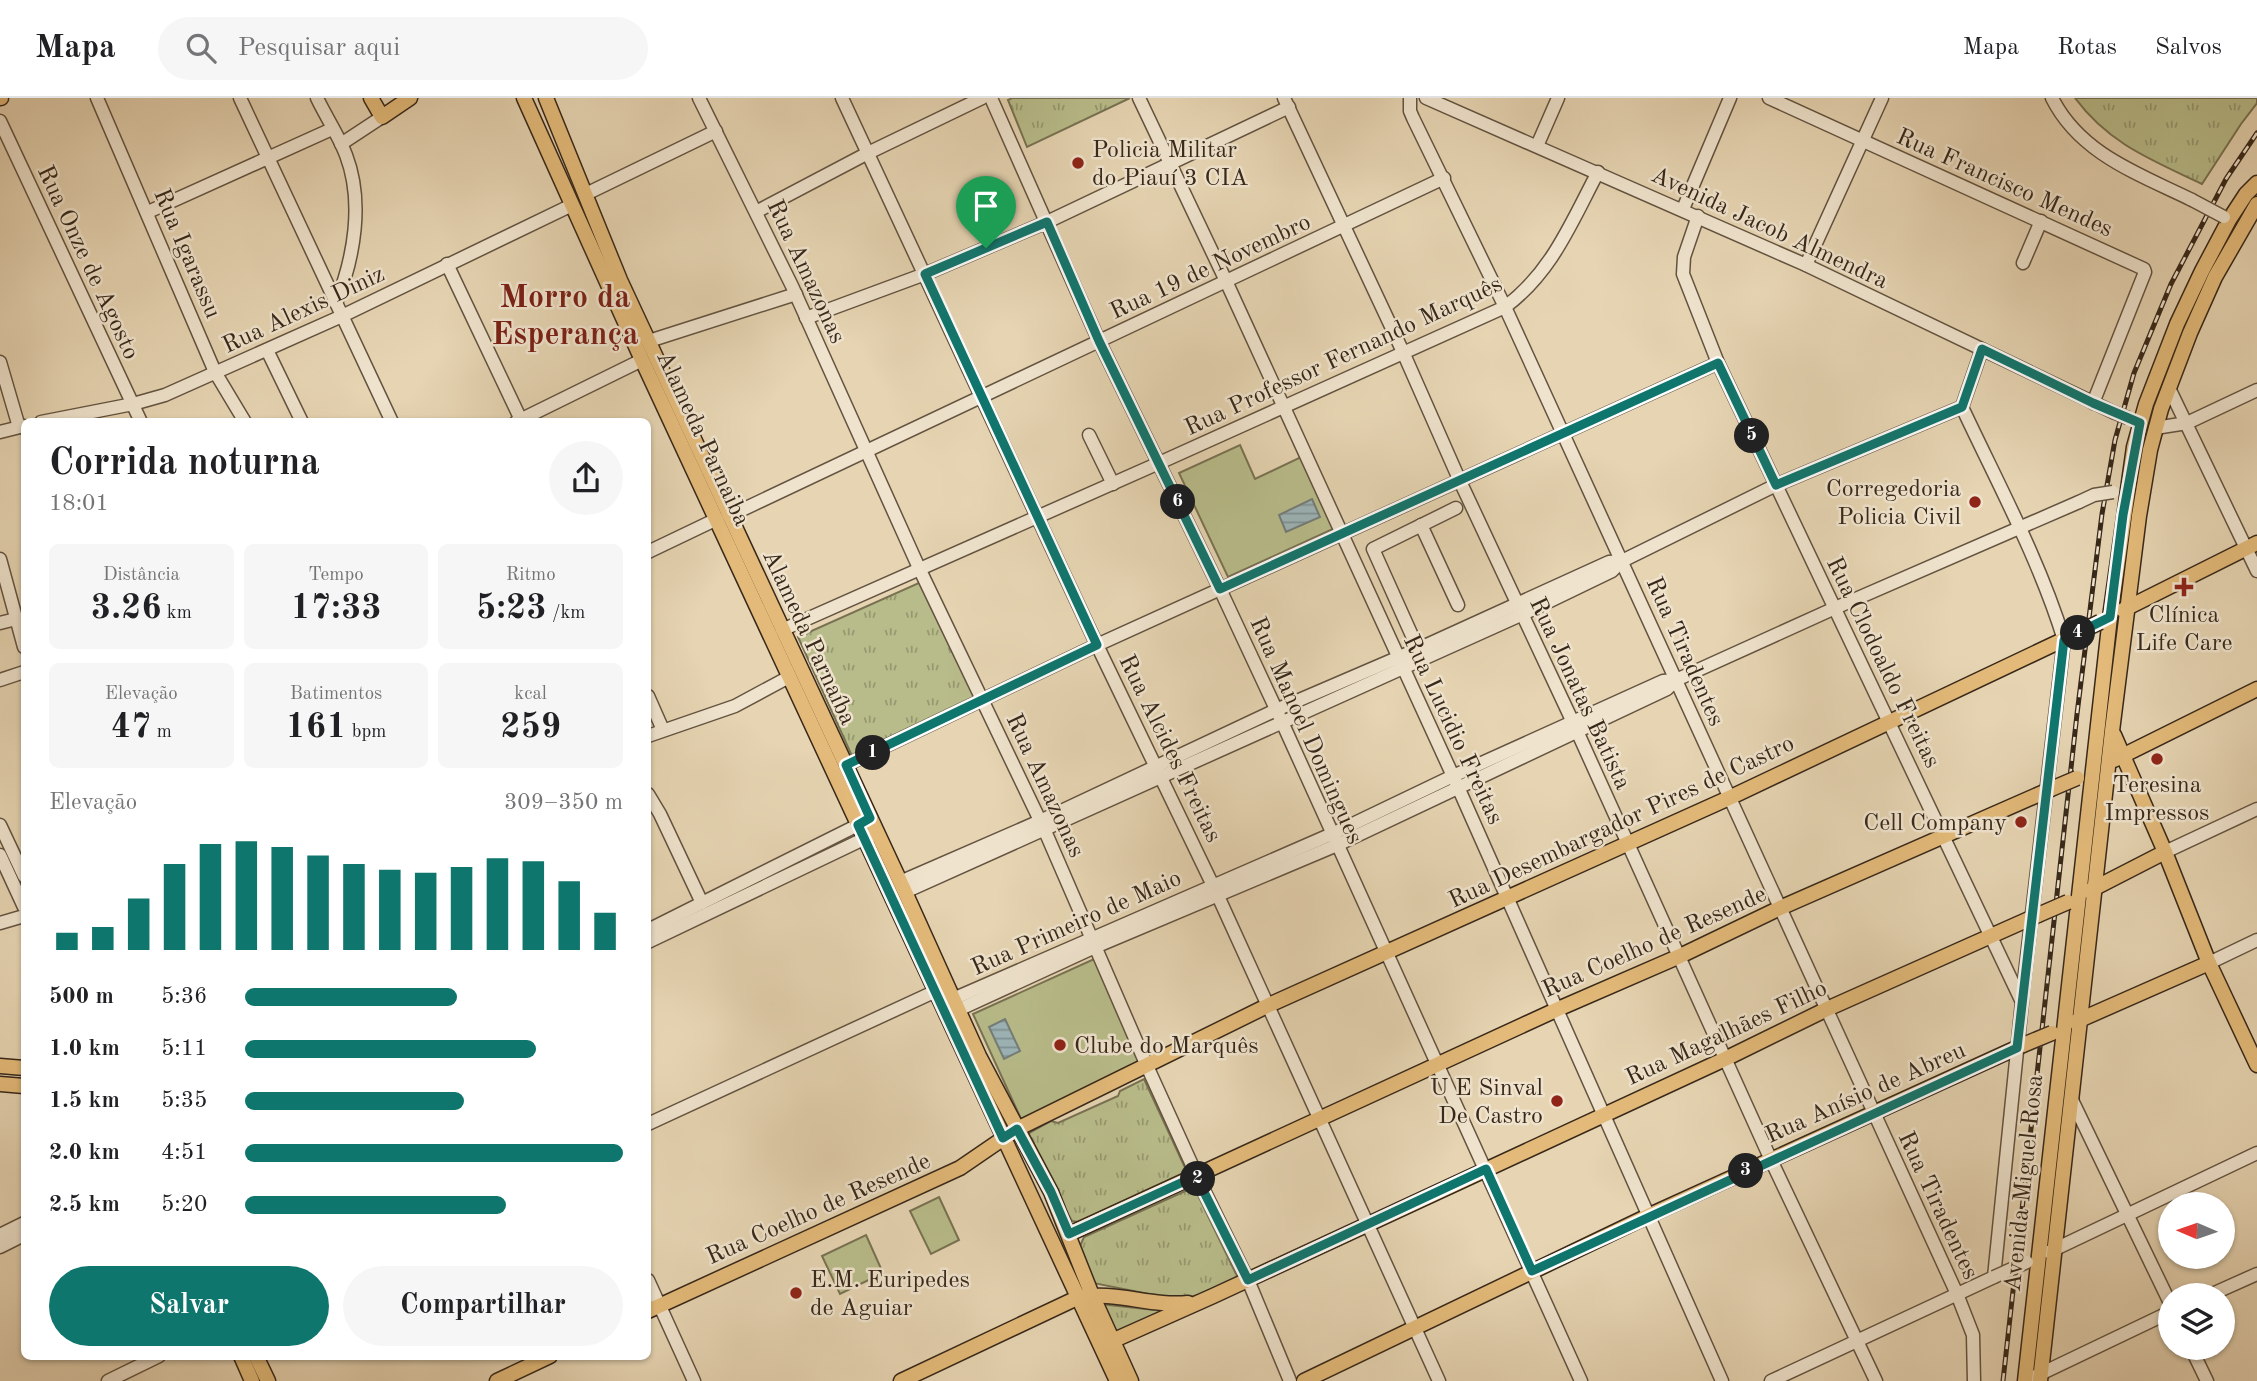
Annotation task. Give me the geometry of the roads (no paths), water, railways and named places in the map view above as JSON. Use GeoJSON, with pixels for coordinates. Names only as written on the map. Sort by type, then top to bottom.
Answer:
{"type":"FeatureCollection","features":[{"type":"Feature","properties":{"kind":"main road"},"geometry":{"type":"LineString","coordinates":[[371,98],[382,117],[410,98]]}},
{"type":"Feature","properties":{"kind":"main road","name":"Alameda Parnaiba"},"geometry":{"type":"LineString","coordinates":[[522,98],[642,360],[723,518],[789,677],[867,829]]}},
{"type":"Feature","properties":{"kind":"main road","name":"Alameda Parnaíba"},"geometry":{"type":"LineString","coordinates":[[546,98],[602,238],[649,341],[723,518],[782,630],[846,765],[867,829],[936,991],[1003,1138],[1085,1297],[1132,1381]]}},
{"type":"Feature","properties":{"kind":"main road","name":"Avenida Miguel Rosa"},"geometry":{"type":"LineString","coordinates":[[2040,1377],[2095,888],[2115,759],[2112,731],[2139,516],[2155,428],[2169,388],[2215,277],[2253,201],[2257,183]]}},
{"type":"Feature","properties":{"kind":"main road","name":"Avenida Miguel Rosa"},"geometry":{"type":"LineString","coordinates":[[2026,1381],[2032,1259],[2074,899],[2093,770],[2105,620],[2120,492],[2134,421],[2177,324],[2227,219],[2253,201]]}},
{"type":"Feature","properties":{"kind":"main road"},"geometry":{"type":"LineString","coordinates":[[2134,421],[2155,428]]}},
{"type":"Feature","properties":{"kind":"main road","name":"Rua Desembargador Pires de Castro"},"geometry":{"type":"LineString","coordinates":[[1003,1138],[1269,1005],[1730,798],[2066,639],[2252,546]]}},
{"type":"Feature","properties":{"kind":"main road","name":"Rua Coelho de Resende"},"geometry":{"type":"LineString","coordinates":[[1069,1234],[1780,908],[2077,778],[2257,689]]}},
{"type":"Feature","properties":{"kind":"main road"},"geometry":{"type":"LineString","coordinates":[[2115,759],[2165,852],[2209,963],[2257,1065]]}},
{"type":"Feature","properties":{"kind":"main road","name":"Alameda Parnaíba"},"geometry":{"type":"LineString","coordinates":[[867,829],[902,887],[979,1056],[1051,1192],[1069,1234],[1085,1297],[1117,1381]]}},
{"type":"Feature","properties":{"kind":"main road","name":"Rua Magalhães Filho"},"geometry":{"type":"LineString","coordinates":[[1112,1341],[1725,1059],[1827,1009],[2074,899],[2165,852]]}},
{"type":"Feature","properties":{"kind":"main road","name":"Rua Anísio de Abreu"},"geometry":{"type":"LineString","coordinates":[[1304,1381],[1771,1160],[2209,963]]}},
{"type":"Feature","properties":{"kind":"main road"},"geometry":{"type":"LineString","coordinates":[[0,1066],[21,1068]]}},
{"type":"Feature","properties":{"kind":"main road"},"geometry":{"type":"LineString","coordinates":[[0,1084],[21,1086]]}},
{"type":"Feature","properties":{"kind":"main road","name":"Rua Coelho de Resende"},"geometry":{"type":"LineString","coordinates":[[653,1308],[960,1168],[1003,1138]]}},
{"type":"Feature","properties":{"kind":"main road","name":"Rua Magalhães Filho"},"geometry":{"type":"LineString","coordinates":[[1085,1297],[1108,1295],[1160,1304],[1195,1302],[1213,1296]]}},
{"type":"Feature","properties":{"kind":"main road"},"geometry":{"type":"LineString","coordinates":[[904,1380],[1085,1297]]}},
{"type":"Feature","properties":{"kind":"main road"},"geometry":{"type":"LineString","coordinates":[[243,1360],[252,1381]]}},
{"type":"Feature","properties":{"kind":"main road"},"geometry":{"type":"LineString","coordinates":[[258,1360],[268,1381]]}},
{"type":"Feature","properties":{"kind":"main road"},"geometry":{"type":"LineString","coordinates":[[497,1381],[542,1360]]}},
{"type":"Feature","properties":{"kind":"street","name":"Rua Igarassu"},"geometry":{"type":"LineString","coordinates":[[97,98],[215,372],[243,418]]}},
{"type":"Feature","properties":{"kind":"street"},"geometry":{"type":"LineString","coordinates":[[240,98],[390,418]]}},
{"type":"Feature","properties":{"kind":"street"},"geometry":{"type":"LineString","coordinates":[[317,98],[341,144],[352,173],[355,200],[351,254],[336,303]]}},
{"type":"Feature","properties":{"kind":"street","name":"Rua Amazonas"},"geometry":{"type":"LineString","coordinates":[[699,98],[796,294],[919,568],[1043,826],[1196,1176],[1248,1280],[1290,1381]]}},
{"type":"Feature","properties":{"kind":"street","name":"Rua Alcides Freitas"},"geometry":{"type":"LineString","coordinates":[[842,98],[1097,645],[1216,890],[1439,1381]]}},
{"type":"Feature","properties":{"kind":"street"},"geometry":{"type":"LineString","coordinates":[[757,212],[868,153],[982,98]]}},
{"type":"Feature","properties":{"kind":"street","name":"Rua Manoel Domingues"},"geometry":{"type":"LineString","coordinates":[[990,98],[1099,341],[1279,716],[1581,1381]]}},
{"type":"Feature","properties":{"kind":"street","name":"Rua Lucidio Freitas"},"geometry":{"type":"LineString","coordinates":[[1139,98],[1456,781],[1722,1381]]}},
{"type":"Feature","properties":{"kind":"street","name":"Rua Tiradentes"},"geometry":{"type":"LineString","coordinates":[[1410,98],[1413,118],[1505,307],[1957,1294],[1973,1335],[1974,1381]]}},
{"type":"Feature","properties":{"kind":"street","name":"Avenida Jacob Almendra"},"geometry":{"type":"LineString","coordinates":[[1426,98],[1806,265],[2134,421]]}},
{"type":"Feature","properties":{"kind":"street"},"geometry":{"type":"LineString","coordinates":[[1537,146],[1558,98]]}},
{"type":"Feature","properties":{"kind":"street"},"geometry":{"type":"LineString","coordinates":[[1683,209],[1730,98]]}},
{"type":"Feature","properties":{"kind":"street","name":"Rua Francisco Mendes"},"geometry":{"type":"LineString","coordinates":[[1769,98],[2138,265],[2145,272],[2093,403]]}},
{"type":"Feature","properties":{"kind":"street"},"geometry":{"type":"LineString","coordinates":[[1806,265],[1882,98]]}},
{"type":"Feature","properties":{"kind":"street"},"geometry":{"type":"LineString","coordinates":[[2052,98],[2061,114],[2088,145],[2113,162],[2227,219]]}},
{"type":"Feature","properties":{"kind":"street"},"geometry":{"type":"LineString","coordinates":[[806,318],[925,274],[1047,222],[1287,103]]}},
{"type":"Feature","properties":{"kind":"street","name":"Rua Jonatas Batista"},"geometry":{"type":"LineString","coordinates":[[1287,103],[1680,956],[1771,1160],[1876,1381]]}},
{"type":"Feature","properties":{"kind":"street"},"geometry":{"type":"LineString","coordinates":[[341,144],[382,117]]}},
{"type":"Feature","properties":{"kind":"street","name":"Rua Onze de Agosto"},"geometry":{"type":"LineString","coordinates":[[0,121],[139,418]]}},
{"type":"Feature","properties":{"kind":"street"},"geometry":{"type":"LineString","coordinates":[[148,212],[332,129]]}},
{"type":"Feature","properties":{"kind":"street"},"geometry":{"type":"LineString","coordinates":[[586,194],[716,131]]}},
{"type":"Feature","properties":{"kind":"street","name":"Rua Professor Fernando Marquês"},"geometry":{"type":"LineString","coordinates":[[782,630],[1505,307],[1542,273],[1598,172]]}},
{"type":"Feature","properties":{"kind":"street","name":"Rua 19 de Novembro"},"geometry":{"type":"LineString","coordinates":[[651,551],[1444,178]]}},
{"type":"Feature","properties":{"kind":"street","name":"Rua Alexis Diniz"},"geometry":{"type":"LineString","coordinates":[[71,418],[165,395],[342,316],[572,205]]}},
{"type":"Feature","properties":{"kind":"street","name":"Rua Clodoaldo Freitas"},"geometry":{"type":"LineString","coordinates":[[1698,216],[1684,257],[1683,274],[1718,363],[2022,1002]]}},
{"type":"Feature","properties":{"kind":"street"},"geometry":{"type":"LineString","coordinates":[[2023,263],[2041,221]]}},
{"type":"Feature","properties":{"kind":"street"},"geometry":{"type":"LineString","coordinates":[[447,264],[519,418]]}},
{"type":"Feature","properties":{"kind":"street"},"geometry":{"type":"LineString","coordinates":[[649,341],[796,294]]}},
{"type":"Feature","properties":{"kind":"street"},"geometry":{"type":"LineString","coordinates":[[1982,349],[1962,407],[2020,529],[2066,639],[2022,1002],[2020,1047],[1994,1277]]}},
{"type":"Feature","properties":{"kind":"street"},"geometry":{"type":"LineString","coordinates":[[267,350],[300,418]]}},
{"type":"Feature","properties":{"kind":"street"},"geometry":{"type":"LineString","coordinates":[[526,418],[642,360]]}},
{"type":"Feature","properties":{"kind":"street"},"geometry":{"type":"LineString","coordinates":[[0,362],[21,423]]}},
{"type":"Feature","properties":{"kind":"street"},"geometry":{"type":"LineString","coordinates":[[846,765],[1097,645],[1718,363]]}},
{"type":"Feature","properties":{"kind":"street"},"geometry":{"type":"LineString","coordinates":[[2169,388],[2252,546],[2257,571]]}},
{"type":"Feature","properties":{"kind":"street"},"geometry":{"type":"LineString","coordinates":[[2155,428],[2187,423],[2257,390]]}},
{"type":"Feature","properties":{"kind":"street"},"geometry":{"type":"LineString","coordinates":[[1400,663],[1418,649],[1612,571],[1622,561],[1776,485],[1962,407]]}},
{"type":"Feature","properties":{"kind":"street"},"geometry":{"type":"LineString","coordinates":[[0,432],[21,426]]}},
{"type":"Feature","properties":{"kind":"street"},"geometry":{"type":"LineString","coordinates":[[1089,435],[1112,484]]}},
{"type":"Feature","properties":{"kind":"street","name":"Rua Primeiro de Maio"},"geometry":{"type":"LineString","coordinates":[[956,1004],[1334,839],[1575,727],[1667,689],[1676,680],[1835,608],[2094,495],[2120,492]]}},
{"type":"Feature","properties":{"kind":"street"},"geometry":{"type":"LineString","coordinates":[[1418,649],[1373,551],[1374,548],[1456,508]]}},
{"type":"Feature","properties":{"kind":"street"},"geometry":{"type":"LineString","coordinates":[[1421,525],[1458,604]]}},
{"type":"Feature","properties":{"kind":"street"},"geometry":{"type":"LineString","coordinates":[[0,559],[21,636]]}},
{"type":"Feature","properties":{"kind":"street"},"geometry":{"type":"LineString","coordinates":[[902,887],[1043,826],[1279,716],[1519,609]]}},
{"type":"Feature","properties":{"kind":"street"},"geometry":{"type":"LineString","coordinates":[[0,623],[16,619]]}},
{"type":"Feature","properties":{"kind":"street"},"geometry":{"type":"LineString","coordinates":[[0,680],[21,674]]}},
{"type":"Feature","properties":{"kind":"street"},"geometry":{"type":"LineString","coordinates":[[651,735],[735,706],[789,677]]}},
{"type":"Feature","properties":{"kind":"street"},"geometry":{"type":"LineString","coordinates":[[651,703],[663,730]]}},
{"type":"Feature","properties":{"kind":"street"},"geometry":{"type":"LineString","coordinates":[[651,799],[702,903]]}},
{"type":"Feature","properties":{"kind":"street","name":"Rua Magalhães Filho"},"geometry":{"type":"LineString","coordinates":[[2165,852],[2257,809]]}},
{"type":"Feature","properties":{"kind":"street"},"geometry":{"type":"LineString","coordinates":[[0,825],[21,896]]}},
{"type":"Feature","properties":{"kind":"street"},"geometry":{"type":"LineString","coordinates":[[651,928],[867,829]]}},
{"type":"Feature","properties":{"kind":"street"},"geometry":{"type":"LineString","coordinates":[[651,940],[867,829]]}},
{"type":"Feature","properties":{"kind":"street"},"geometry":{"type":"LineString","coordinates":[[10,854],[21,871]]}},
{"type":"Feature","properties":{"kind":"street"},"geometry":{"type":"LineString","coordinates":[[0,923],[21,917]]}},
{"type":"Feature","properties":{"kind":"street","name":"Rua Anísio de Abreu"},"geometry":{"type":"LineString","coordinates":[[2209,963],[2257,940]]}},
{"type":"Feature","properties":{"kind":"street"},"geometry":{"type":"LineString","coordinates":[[651,1124],[936,991]]}},
{"type":"Feature","properties":{"kind":"street"},"geometry":{"type":"LineString","coordinates":[[2072,1100],[2161,1283]]}},
{"type":"Feature","properties":{"kind":"street"},"geometry":{"type":"LineString","coordinates":[[1771,1381],[2257,1153]]}},
{"type":"Feature","properties":{"kind":"street"},"geometry":{"type":"LineString","coordinates":[[0,1235],[21,1224]]}},
{"type":"Feature","properties":{"kind":"street"},"geometry":{"type":"LineString","coordinates":[[0,1247],[21,1237]]}},
{"type":"Feature","properties":{"kind":"street"},"geometry":{"type":"LineString","coordinates":[[2235,1284],[2257,1274]]}},
{"type":"Feature","properties":{"kind":"street"},"geometry":{"type":"LineString","coordinates":[[653,1308],[694,1381]]}},
{"type":"Feature","properties":{"kind":"street"},"geometry":{"type":"LineString","coordinates":[[2026,1381],[2040,1377],[2158,1318]]}},
{"type":"Feature","properties":{"kind":"street"},"geometry":{"type":"LineString","coordinates":[[108,1381],[151,1360]]}},
{"type":"Feature","properties":{"kind":"street"},"geometry":{"type":"LineString","coordinates":[[2197,1360],[2207,1381]]}},
{"type":"Feature","properties":{"kind":"water"},"geometry":{"type":"Polygon","coordinates":[[[1312,499],[1320,517],[1286,532],[1279,515],[1312,499]]]}},
{"type":"Feature","properties":{"kind":"water"},"geometry":{"type":"Polygon","coordinates":[[[1005,1019],[1020,1051],[1004,1059],[989,1027],[1005,1019]]]}},
{"type":"Feature","properties":{"kind":"railway"},"geometry":{"type":"LineString","coordinates":[[2003,1381],[2077,714],[2102,514],[2115,440],[2134,373],[2171,284],[2226,179],[2257,133]]}},
{"type":"Feature","properties":{"kind":"place","name":"Policia Militar do Piauí 3 CIA"},"geometry":{"type":"Point","coordinates":[1078,163]}},
{"type":"Feature","properties":{"kind":"place","name":"Corregedoria Policia Civil"},"geometry":{"type":"Point","coordinates":[1975,502]}},
{"type":"Feature","properties":{"kind":"place","name":"Clínica Life Care"},"geometry":{"type":"Point","coordinates":[2184,587]}},
{"type":"Feature","properties":{"kind":"place","name":"Teresina Impressos"},"geometry":{"type":"Point","coordinates":[2157,759]}},
{"type":"Feature","properties":{"kind":"place","name":"Cell Company"},"geometry":{"type":"Point","coordinates":[2021,822]}},
{"type":"Feature","properties":{"kind":"place","name":"Clube do Marquês"},"geometry":{"type":"Point","coordinates":[1060,1045]}},
{"type":"Feature","properties":{"kind":"place","name":"U E Sinval De Castro"},"geometry":{"type":"Point","coordinates":[1557,1101]}},
{"type":"Feature","properties":{"kind":"place","name":"E.M. Euripedes de Aguiar"},"geometry":{"type":"Point","coordinates":[796,1293]}},
{"type":"Feature","properties":{"kind":"district","name":"Morro da Esperança"},"geometry":{"type":"Point","coordinates":[565,314]}}]}
